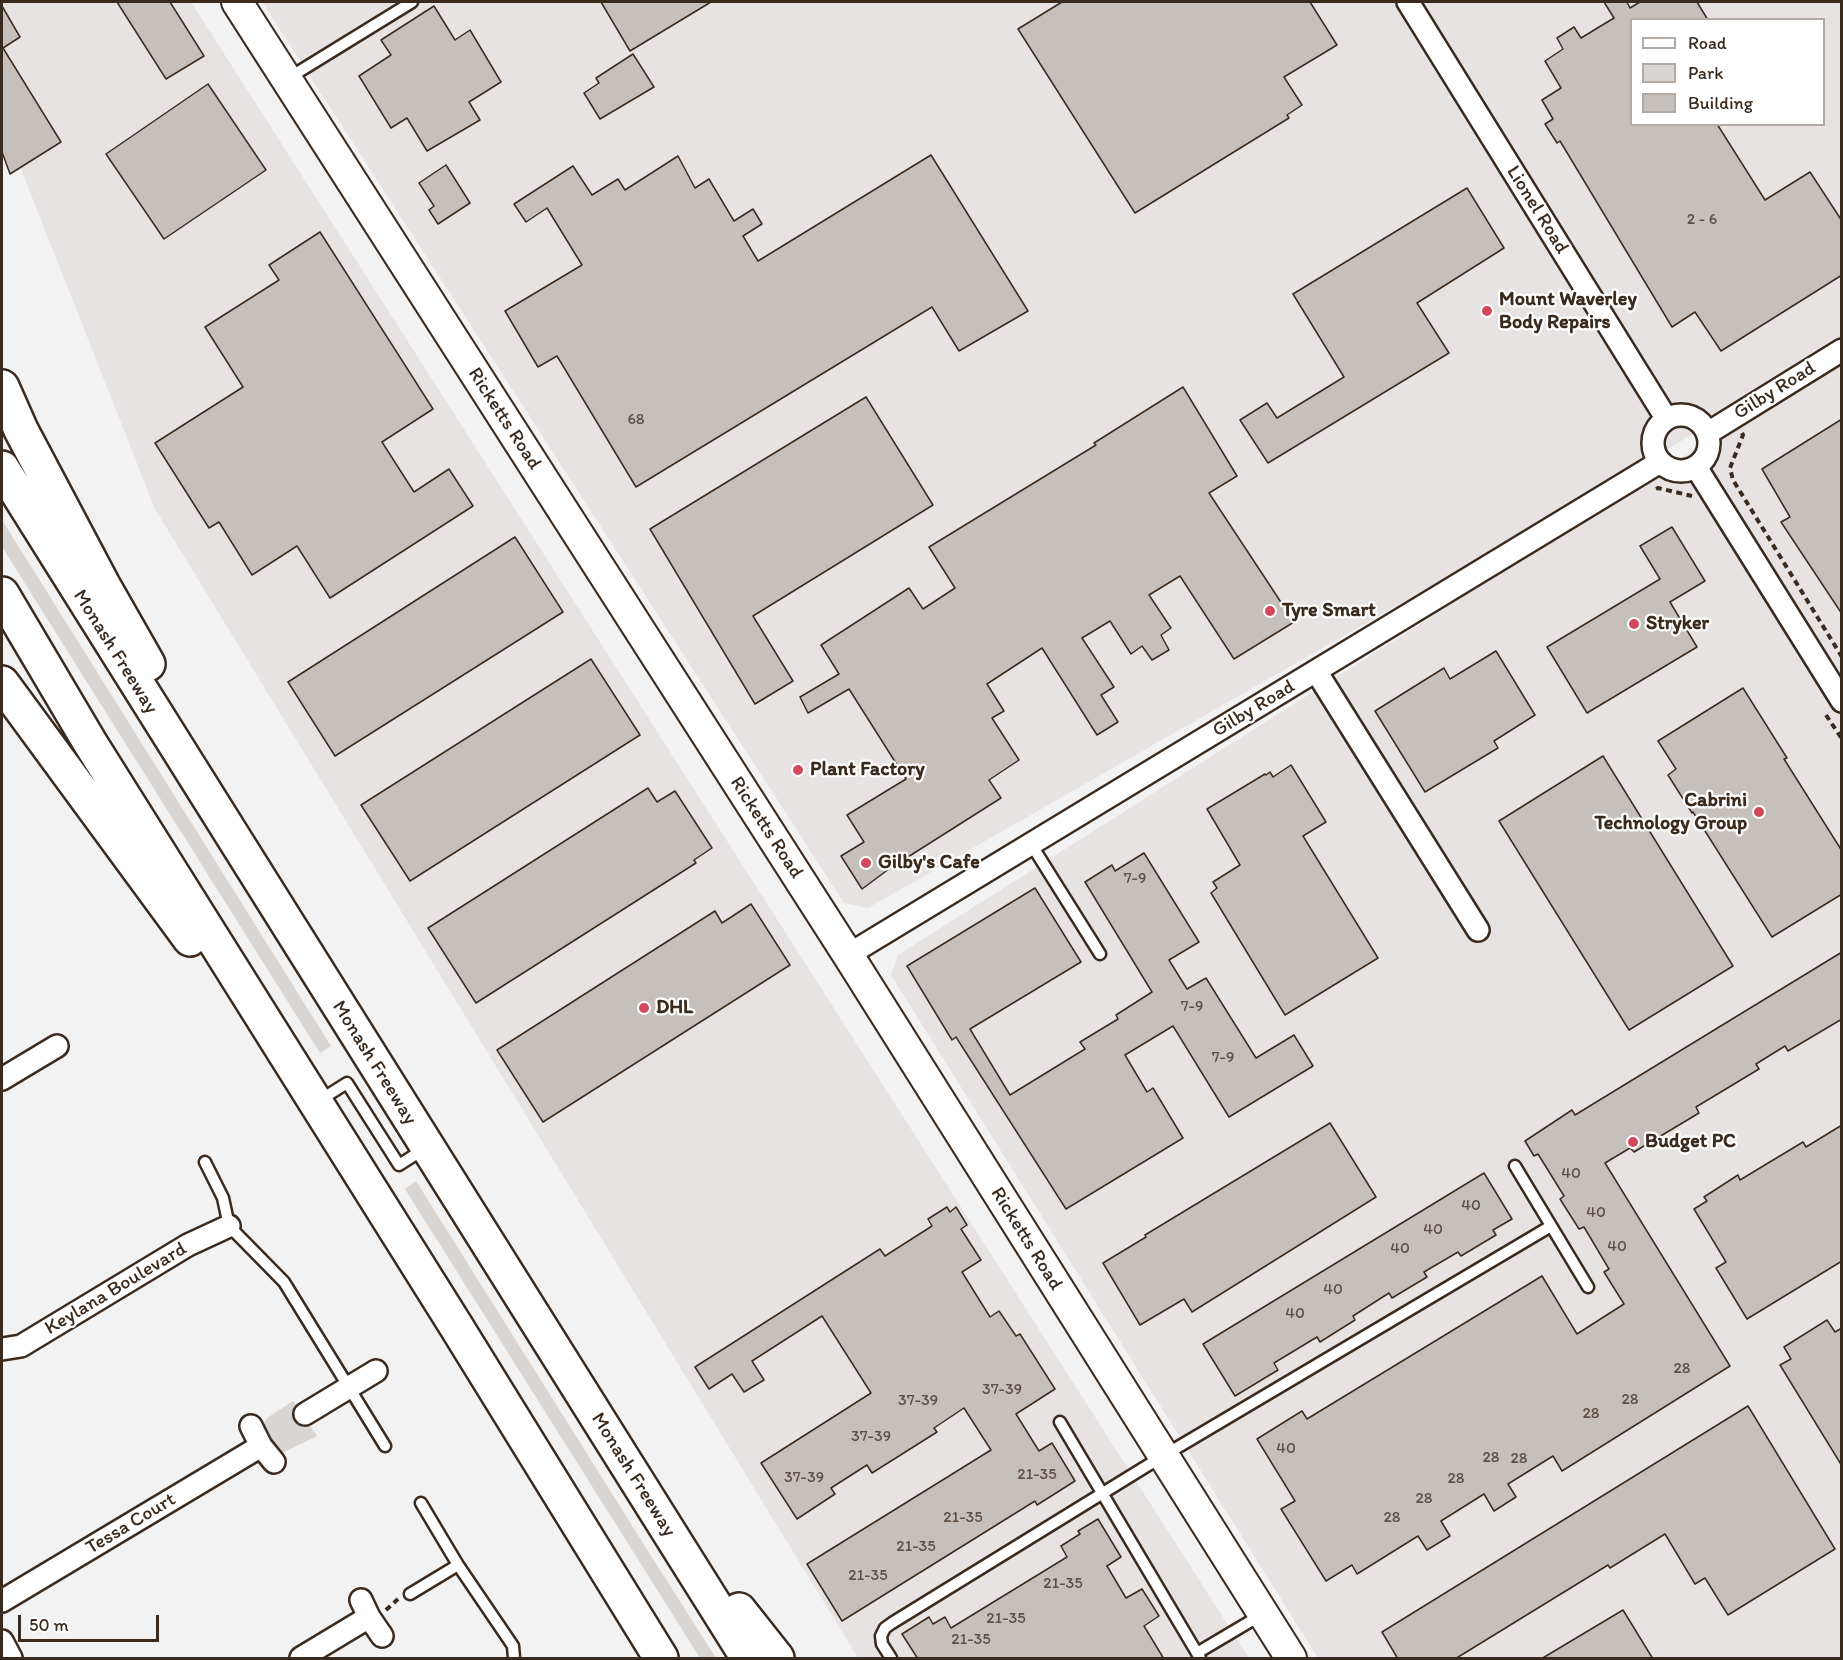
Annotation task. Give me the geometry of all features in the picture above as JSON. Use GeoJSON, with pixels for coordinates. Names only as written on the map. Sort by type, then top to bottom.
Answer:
{"type":"FeatureCollection","features":[{"type":"Feature","properties":{"kind":"highway"},"geometry":{"type":"LineString","coordinates":[[2,387],[21,430],[103,585],[427,1147]]}},
{"type":"Feature","properties":{"kind":"highway","name":"Monash Freeway"},"geometry":{"type":"LineString","coordinates":[[2,468],[748,1659]]}},
{"type":"Feature","properties":{"kind":"highway"},"geometry":{"type":"LineString","coordinates":[[2,594],[89,741],[661,1659]]}},
{"type":"Feature","properties":{"kind":"highway"},"geometry":{"type":"LineString","coordinates":[[2,683],[352,1161]]}},
{"type":"Feature","properties":{"kind":"highway"},"geometry":{"type":"LineString","coordinates":[[633,1474],[777,1659]]}},
{"type":"Feature","properties":{"kind":"street","name":"Ricketts Road"},"geometry":{"type":"LineString","coordinates":[[237,2],[848,955],[1291,1659]]}},
{"type":"Feature","properties":{"kind":"street","name":"Lionel Road"},"geometry":{"type":"LineString","coordinates":[[1408,2],[1666,418]]}},
{"type":"Feature","properties":{"kind":"street","name":"Gilby Road"},"geometry":{"type":"LineString","coordinates":[[1708,433],[1842,350]]}},
{"type":"Feature","properties":{"kind":"street"},"geometry":{"type":"LineString","coordinates":[[1685,414],[1695,417],[1702,423],[1710,442],[1703,461],[1696,467],[1687,471],[1677,471],[1660,462],[1653,444],[1654,434],[1666,418],[1685,414]]}},
{"type":"Feature","properties":{"kind":"street","name":"Gilby Road"},"geometry":{"type":"LineString","coordinates":[[848,955],[1660,462]]}},
{"type":"Feature","properties":{"kind":"street"},"geometry":{"type":"LineString","coordinates":[[1696,467],[1833,706]]}},
{"type":"Feature","properties":{"kind":"street"},"geometry":{"type":"LineString","coordinates":[[1316,671],[1478,930]]}},
{"type":"Feature","properties":{"kind":"street"},"geometry":{"type":"LineString","coordinates":[[2,1078],[57,1046]]}},
{"type":"Feature","properties":{"kind":"street","name":"Keylana Boulevard"},"geometry":{"type":"LineString","coordinates":[[2,1349],[21,1346],[188,1245],[229,1226]]}},
{"type":"Feature","properties":{"kind":"street"},"geometry":{"type":"LineString","coordinates":[[305,1414],[376,1371]]}},
{"type":"Feature","properties":{"kind":"street","name":"Tessa Court"},"geometry":{"type":"LineString","coordinates":[[2,1601],[267,1454],[250,1426]]}},
{"type":"Feature","properties":{"kind":"street"},"geometry":{"type":"LineString","coordinates":[[301,1659],[365,1609],[382,1636]]}},
{"type":"Feature","properties":{"kind":"street"},"geometry":{"type":"LineString","coordinates":[[2,1641],[11,1659]]}},
{"type":"Feature","properties":{"kind":"lane"},"geometry":{"type":"LineString","coordinates":[[287,80],[412,2]]}},
{"type":"Feature","properties":{"kind":"lane"},"geometry":{"type":"LineString","coordinates":[[1031,844],[1100,954]]}},
{"type":"Feature","properties":{"kind":"lane"},"geometry":{"type":"LineString","coordinates":[[316,1102],[347,1083],[399,1165],[427,1147]]}},
{"type":"Feature","properties":{"kind":"lane"},"geometry":{"type":"LineString","coordinates":[[206,1162],[223,1198],[229,1226],[284,1282],[385,1446]]}},
{"type":"Feature","properties":{"kind":"lane"},"geometry":{"type":"LineString","coordinates":[[1515,1166],[1587,1287]]}},
{"type":"Feature","properties":{"kind":"lane"},"geometry":{"type":"LineString","coordinates":[[891,1659],[882,1644],[885,1628],[1163,1456],[1551,1226]]}},
{"type":"Feature","properties":{"kind":"lane"},"geometry":{"type":"LineString","coordinates":[[1060,1422],[1199,1656],[1262,1614]]}},
{"type":"Feature","properties":{"kind":"lane"},"geometry":{"type":"LineString","coordinates":[[421,1503],[458,1565],[513,1646],[514,1659]]}},
{"type":"Feature","properties":{"kind":"lane"},"geometry":{"type":"LineString","coordinates":[[410,1594],[458,1565]]}},
{"type":"Feature","properties":{"kind":"path"},"geometry":{"type":"LineString","coordinates":[[1733,417],[1743,435],[1730,468],[1733,480],[1842,657]]}},
{"type":"Feature","properties":{"kind":"path"},"geometry":{"type":"LineString","coordinates":[[1636,477],[1647,494],[1658,488],[1691,496],[1696,504]]}},
{"type":"Feature","properties":{"kind":"path"},"geometry":{"type":"LineString","coordinates":[[1833,706],[1842,740]]}},
{"type":"Feature","properties":{"kind":"path"},"geometry":{"type":"LineString","coordinates":[[365,1609],[387,1609],[394,1601],[410,1594]]}},
{"type":"Feature","properties":{"kind":"shaded area"},"geometry":{"type":"Polygon","coordinates":[[[2,2],[191,2],[1249,1658],[858,1658],[155,509],[2,121],[2,2]]]}},
{"type":"Feature","properties":{"kind":"shaded area"},"geometry":{"type":"Polygon","coordinates":[[[262,2],[1841,2],[1841,344],[1632,471],[868,908],[844,903],[262,2]]]}},
{"type":"Feature","properties":{"kind":"shaded area"},"geometry":{"type":"Polygon","coordinates":[[[1841,357],[1841,1658],[1318,1658],[891,975],[898,955],[1841,357]]]}},
{"type":"Feature","properties":{"kind":"green space"},"geometry":{"type":"Polygon","coordinates":[[[2,520],[331,1046],[320,1053],[2,547],[2,520]]]}},
{"type":"Feature","properties":{"kind":"green space"},"geometry":{"type":"Polygon","coordinates":[[[416,1181],[716,1658],[700,1658],[405,1189],[416,1181]]]}},
{"type":"Feature","properties":{"kind":"green space"},"geometry":{"type":"Polygon","coordinates":[[[293,1401],[317,1436],[276,1456],[259,1430],[267,1418],[293,1401]]]}},
{"type":"Feature","properties":{"kind":"building"},"geometry":{"type":"Polygon","coordinates":[[[117,2],[170,2],[204,56],[166,79],[117,2]]]}},
{"type":"Feature","properties":{"kind":"building"},"geometry":{"type":"Polygon","coordinates":[[[601,2],[711,2],[630,51],[601,2]]]}},
{"type":"Feature","properties":{"kind":"building"},"geometry":{"type":"Polygon","coordinates":[[[1062,2],[1310,2],[1337,45],[1284,77],[1302,105],[1287,115],[1289,118],[1135,213],[1018,29],[1062,2]]]}},
{"type":"Feature","properties":{"kind":"building"},"geometry":{"type":"Polygon","coordinates":[[[1604,2],[1627,2],[1630,8],[1640,2],[1697,2],[1707,18],[1630,18],[1630,126],[1718,126],[1765,200],[1810,172],[1842,221],[1842,275],[1721,351],[1695,312],[1672,327],[1560,141],[1557,143],[1545,124],[1553,119],[1542,100],[1561,88],[1545,61],[1563,49],[1557,38],[1574,27],[1581,38],[1614,18],[1604,2]]]}},
{"type":"Feature","properties":{"kind":"building"},"geometry":{"type":"Polygon","coordinates":[[[2,6],[20,37],[3,48],[61,142],[10,174],[2,152],[2,6]]]}},
{"type":"Feature","properties":{"kind":"building"},"geometry":{"type":"Polygon","coordinates":[[[434,6],[455,40],[470,30],[501,82],[469,102],[480,120],[427,151],[407,118],[391,128],[359,76],[391,55],[381,40],[434,6]]]}},
{"type":"Feature","properties":{"kind":"building"},"geometry":{"type":"Polygon","coordinates":[[[633,54],[654,87],[600,119],[584,93],[599,83],[596,78],[633,54]]]}},
{"type":"Feature","properties":{"kind":"building"},"geometry":{"type":"Polygon","coordinates":[[[208,84],[266,170],[164,239],[106,154],[208,84]]]}},
{"type":"Feature","properties":{"kind":"building"},"geometry":{"type":"Polygon","coordinates":[[[931,155],[1028,311],[959,351],[932,307],[636,487],[557,356],[538,367],[505,311],[582,265],[547,208],[526,222],[514,204],[573,166],[592,195],[618,179],[625,190],[678,156],[695,188],[709,179],[734,221],[753,209],[762,224],[743,236],[758,261],[931,155]]]}},
{"type":"Feature","properties":{"kind":"building"},"geometry":{"type":"Polygon","coordinates":[[[446,165],[470,203],[438,224],[429,210],[434,206],[419,183],[446,165]]]}},
{"type":"Feature","properties":{"kind":"building"},"geometry":{"type":"Polygon","coordinates":[[[1467,188],[1504,248],[1417,303],[1449,353],[1268,463],[1240,420],[1267,403],[1277,418],[1344,377],[1293,294],[1467,188]]]}},
{"type":"Feature","properties":{"kind":"building"},"geometry":{"type":"Polygon","coordinates":[[[320,232],[433,409],[382,442],[414,492],[449,469],[473,506],[330,598],[297,546],[252,575],[219,522],[209,528],[155,443],[243,387],[205,327],[279,280],[269,265],[320,232]]]}},
{"type":"Feature","properties":{"kind":"building"},"geometry":{"type":"Polygon","coordinates":[[[1183,387],[1237,476],[1209,493],[1294,622],[1234,659],[1180,576],[1149,595],[1171,628],[1161,635],[1169,650],[1152,660],[1142,646],[1131,654],[1110,621],[1082,638],[1114,687],[1101,695],[1118,722],[1097,735],[1042,648],[987,684],[1004,711],[992,718],[1019,760],[989,780],[1001,798],[889,869],[862,889],[841,856],[864,842],[847,815],[906,779],[849,689],[808,713],[800,697],[839,674],[821,645],[909,588],[923,609],[955,588],[929,547],[1096,445],[1094,443],[1183,387]]]}},
{"type":"Feature","properties":{"kind":"building"},"geometry":{"type":"Polygon","coordinates":[[[866,397],[933,505],[753,616],[793,681],[755,704],[650,529],[866,397]]]}},
{"type":"Feature","properties":{"kind":"building"},"geometry":{"type":"Polygon","coordinates":[[[1842,419],[1842,614],[1781,522],[1790,517],[1762,469],[1842,419]]]}},
{"type":"Feature","properties":{"kind":"building","name":"Stryker"},"geometry":{"type":"Polygon","coordinates":[[[1672,527],[1705,581],[1670,602],[1697,647],[1587,713],[1547,647],[1660,579],[1640,546],[1672,527]]]}},
{"type":"Feature","properties":{"kind":"building"},"geometry":{"type":"Polygon","coordinates":[[[515,537],[563,612],[335,756],[288,682],[515,537]]]}},
{"type":"Feature","properties":{"kind":"building"},"geometry":{"type":"Polygon","coordinates":[[[1496,651],[1535,715],[1494,741],[1498,748],[1425,792],[1375,711],[1444,668],[1450,679],[1496,651]]]}},
{"type":"Feature","properties":{"kind":"building"},"geometry":{"type":"Polygon","coordinates":[[[591,659],[640,735],[410,881],[361,805],[591,659]]]}},
{"type":"Feature","properties":{"kind":"building","name":"Cabrini Technology Group"},"geometry":{"type":"Polygon","coordinates":[[[1743,688],[1787,758],[1784,759],[1842,851],[1842,894],[1772,937],[1668,775],[1676,769],[1658,741],[1743,688]]]}},
{"type":"Feature","properties":{"kind":"building"},"geometry":{"type":"Polygon","coordinates":[[[1603,756],[1733,966],[1629,1030],[1499,821],[1603,756]]]}},
{"type":"Feature","properties":{"kind":"building"},"geometry":{"type":"Polygon","coordinates":[[[1291,765],[1326,822],[1303,836],[1378,958],[1285,1015],[1211,893],[1217,888],[1213,882],[1240,865],[1207,809],[1265,774],[1270,772],[1273,777],[1291,765]]]}},
{"type":"Feature","properties":{"kind":"building"},"geometry":{"type":"Polygon","coordinates":[[[648,788],[657,802],[675,791],[712,848],[694,860],[696,863],[476,1003],[428,928],[648,788]]]}},
{"type":"Feature","properties":{"kind":"building"},"geometry":{"type":"Polygon","coordinates":[[[1144,853],[1199,942],[1169,960],[1187,989],[1206,978],[1256,1058],[1294,1035],[1313,1066],[1229,1117],[1173,1026],[1125,1055],[1147,1092],[1153,1088],[1183,1138],[1066,1209],[956,1037],[952,1040],[907,966],[1035,888],[1081,962],[970,1029],[1010,1095],[1085,1049],[1080,1042],[1118,1019],[1116,1015],[1152,992],[1085,882],[1112,865],[1115,871],[1144,853]]]}},
{"type":"Feature","properties":{"kind":"building","name":"DHL"},"geometry":{"type":"Polygon","coordinates":[[[751,904],[790,965],[543,1122],[497,1050],[715,911],[722,923],[751,904]]]}},
{"type":"Feature","properties":{"kind":"building"},"geometry":{"type":"Polygon","coordinates":[[[1842,952],[1842,1019],[1788,1051],[1785,1046],[1756,1064],[1759,1069],[1696,1107],[1699,1113],[1634,1152],[1630,1148],[1605,1163],[1730,1366],[1562,1471],[1553,1456],[1508,1484],[1516,1497],[1494,1511],[1484,1494],[1441,1521],[1450,1536],[1427,1550],[1418,1536],[1357,1574],[1352,1565],[1326,1581],[1281,1509],[1295,1501],[1257,1439],[1302,1411],[1307,1419],[1542,1276],[1577,1334],[1624,1304],[1604,1272],[1609,1269],[1584,1227],[1579,1229],[1560,1199],[1564,1196],[1538,1154],[1534,1156],[1525,1141],[1572,1110],[1575,1115],[1842,952]]]}},
{"type":"Feature","properties":{"kind":"building"},"geometry":{"type":"Polygon","coordinates":[[[1330,1123],[1376,1197],[1192,1312],[1184,1299],[1140,1325],[1103,1263],[1330,1123]]]}},
{"type":"Feature","properties":{"kind":"building"},"geometry":{"type":"Polygon","coordinates":[[[1842,1125],[1842,1261],[1747,1319],[1716,1268],[1726,1262],[1694,1209],[1707,1201],[1704,1197],[1738,1175],[1740,1180],[1803,1142],[1806,1147],[1842,1125]]]}},
{"type":"Feature","properties":{"kind":"building"},"geometry":{"type":"Polygon","coordinates":[[[1484,1173],[1512,1219],[1493,1230],[1496,1235],[1461,1256],[1458,1252],[1424,1272],[1427,1277],[1392,1298],[1389,1293],[1353,1316],[1355,1320],[1320,1342],[1317,1337],[1274,1363],[1278,1370],[1235,1396],[1203,1344],[1484,1173]]]}},
{"type":"Feature","properties":{"kind":"building"},"geometry":{"type":"Polygon","coordinates":[[[947,1207],[950,1212],[956,1207],[967,1225],[961,1229],[981,1260],[962,1272],[990,1317],[999,1311],[1016,1336],[1020,1334],[1055,1389],[1016,1414],[1039,1451],[1052,1443],[1075,1481],[1037,1505],[1035,1501],[842,1621],[807,1564],[991,1450],[964,1408],[934,1428],[937,1432],[872,1473],[867,1465],[831,1488],[835,1494],[797,1519],[761,1463],[871,1393],[822,1316],[752,1361],[764,1380],[744,1392],[732,1374],[709,1389],[695,1367],[880,1249],[885,1256],[932,1226],[928,1219],[947,1207]]]}},
{"type":"Feature","properties":{"kind":"building"},"geometry":{"type":"Polygon","coordinates":[[[1827,1320],[1835,1332],[1842,1328],[1842,1466],[1780,1365],[1791,1359],[1784,1347],[1827,1320]]]}},
{"type":"Feature","properties":{"kind":"building"},"geometry":{"type":"Polygon","coordinates":[[[1748,1406],[1835,1549],[1728,1615],[1705,1578],[1695,1584],[1665,1534],[1610,1568],[1608,1565],[1455,1659],[1398,1659],[1382,1632],[1748,1406]]]}},
{"type":"Feature","properties":{"kind":"building"},"geometry":{"type":"Polygon","coordinates":[[[1098,1519],[1121,1557],[1107,1566],[1126,1598],[1142,1589],[1159,1616],[1144,1626],[1164,1659],[918,1659],[902,1634],[929,1617],[933,1624],[945,1617],[951,1628],[1067,1557],[1061,1546],[1080,1534],[1078,1531],[1098,1519]]]}},
{"type":"Feature","properties":{"kind":"building"},"geometry":{"type":"Polygon","coordinates":[[[1623,1610],[1653,1659],[1541,1659],[1623,1610]]]}},
{"type":"Feature","properties":{"kind":"place","name":"Mount Waverley Body Repairs"},"geometry":{"type":"Point","coordinates":[1487,311]}},
{"type":"Feature","properties":{"kind":"place","name":"Tyre Smart"},"geometry":{"type":"Point","coordinates":[1270,611]}},
{"type":"Feature","properties":{"kind":"place","name":"Stryker"},"geometry":{"type":"Point","coordinates":[1634,624]}},
{"type":"Feature","properties":{"kind":"place","name":"Plant Factory"},"geometry":{"type":"Point","coordinates":[798,770]}},
{"type":"Feature","properties":{"kind":"place","name":"Cabrini Technology Group"},"geometry":{"type":"Point","coordinates":[1759,812]}},
{"type":"Feature","properties":{"kind":"place","name":"Gilby's Cafe"},"geometry":{"type":"Point","coordinates":[866,863]}},
{"type":"Feature","properties":{"kind":"place","name":"DHL"},"geometry":{"type":"Point","coordinates":[644,1008]}},
{"type":"Feature","properties":{"kind":"place","name":"Budget PC"},"geometry":{"type":"Point","coordinates":[1633,1142]}}]}
